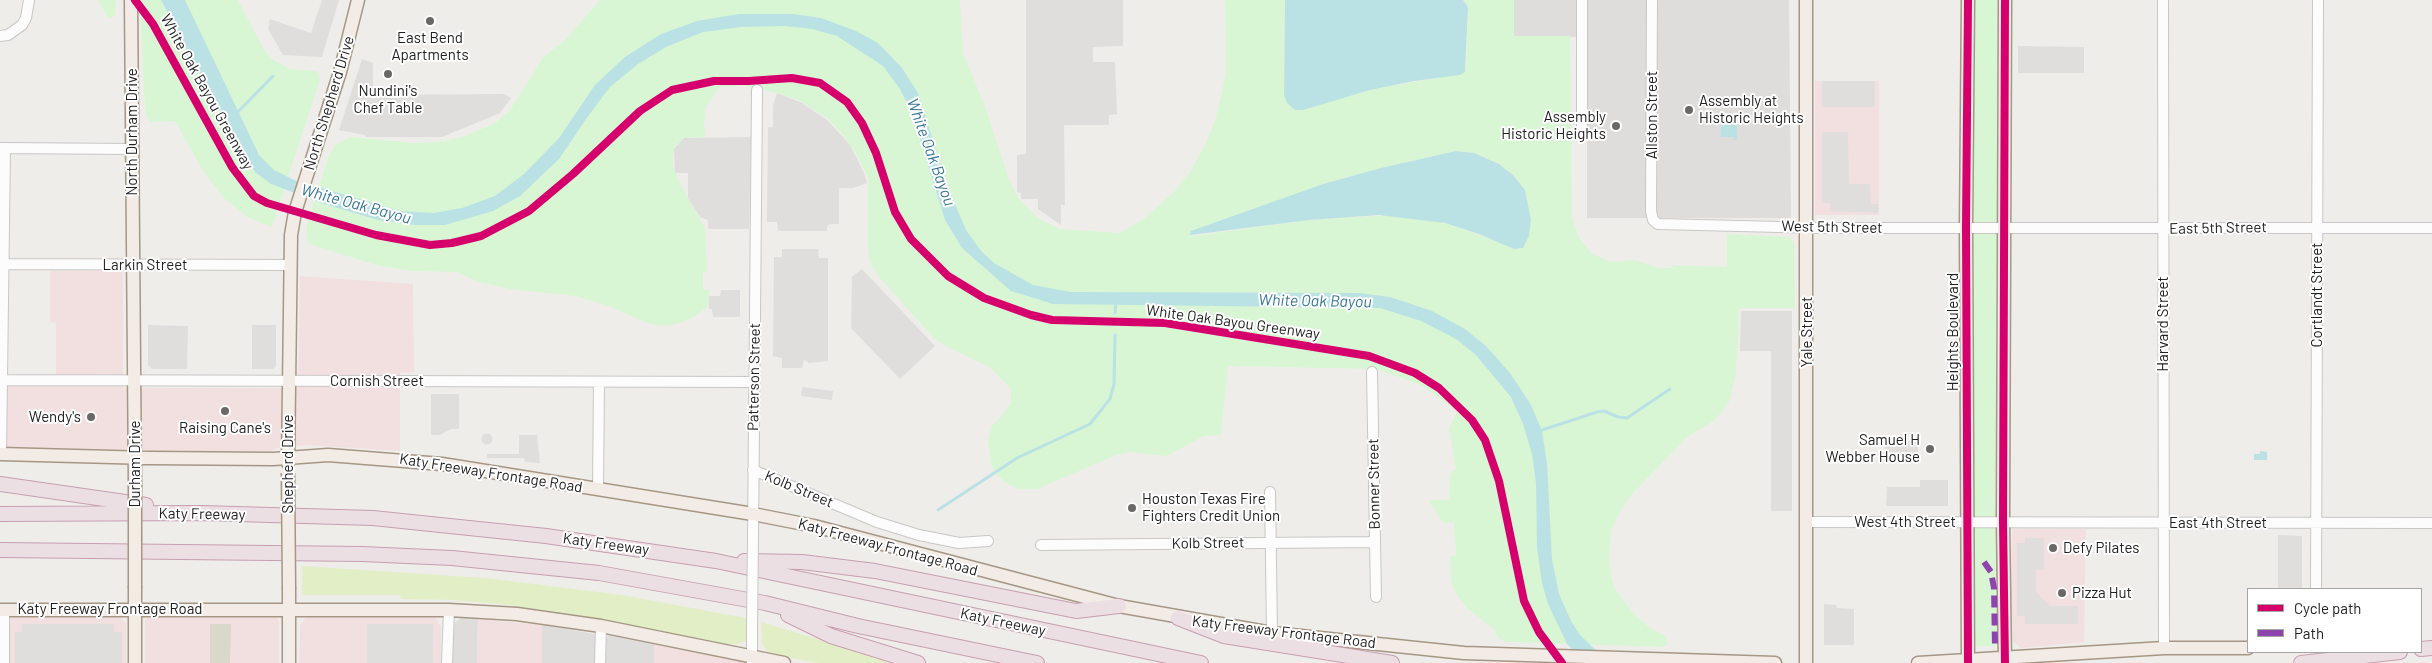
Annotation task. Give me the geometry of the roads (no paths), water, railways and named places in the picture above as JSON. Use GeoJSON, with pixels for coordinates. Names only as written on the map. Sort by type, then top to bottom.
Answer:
{"type":"FeatureCollection","features":[{"type":"Feature","properties":{"kind":"highway"},"geometry":{"type":"LineString","coordinates":[[0,484],[202,513]]}},
{"type":"Feature","properties":{"kind":"highway","name":"Katy Freeway"},"geometry":{"type":"LineString","coordinates":[[0,514],[202,513],[373,518],[546,536],[716,561],[1201,663]]}},
{"type":"Feature","properties":{"kind":"highway","name":"Katy Freeway"},"geometry":{"type":"LineString","coordinates":[[0,550],[452,558],[598,573],[765,603],[877,630],[1037,663]]}},
{"type":"Feature","properties":{"kind":"highway"},"geometry":{"type":"LineString","coordinates":[[0,558],[84,550]]}},
{"type":"Feature","properties":{"kind":"highway"},"geometry":{"type":"LineString","coordinates":[[716,561],[802,562],[875,571],[1076,611],[1119,606]]}},
{"type":"Feature","properties":{"kind":"highway"},"geometry":{"type":"LineString","coordinates":[[765,603],[831,636],[918,663]]}},
{"type":"Feature","properties":{"kind":"highway"},"geometry":{"type":"LineString","coordinates":[[1178,618],[1224,636],[1392,663]]}},
{"type":"Feature","properties":{"kind":"highway"},"geometry":{"type":"LineString","coordinates":[[2301,663],[2391,653]]}},
{"type":"Feature","properties":{"kind":"main road","name":"North Durham Drive"},"geometry":{"type":"LineString","coordinates":[[131,0],[134,265]]}},
{"type":"Feature","properties":{"kind":"main road","name":"North Shepherd Drive"},"geometry":{"type":"LineString","coordinates":[[290,266],[291,235],[295,212],[340,72],[358,0]]}},
{"type":"Feature","properties":{"kind":"main road","name":"Yale Street"},"geometry":{"type":"LineString","coordinates":[[1806,0],[1806,663]]}},
{"type":"Feature","properties":{"kind":"main road","name":"Heights Boulevard"},"geometry":{"type":"LineString","coordinates":[[1968,0],[1966,228],[1969,522],[1968,661]]}},
{"type":"Feature","properties":{"kind":"main road"},"geometry":{"type":"LineString","coordinates":[[2005,0],[2003,228],[2005,660]]}},
{"type":"Feature","properties":{"kind":"main road","name":"Durham Drive"},"geometry":{"type":"LineString","coordinates":[[134,265],[135,663]]}},
{"type":"Feature","properties":{"kind":"main road","name":"Shepherd Drive"},"geometry":{"type":"LineString","coordinates":[[289,663],[287,457],[290,266]]}},
{"type":"Feature","properties":{"kind":"main road","name":"Katy Freeway Frontage Road"},"geometry":{"type":"LineString","coordinates":[[0,454],[135,458],[269,459],[328,455],[394,458],[753,514],[901,548],[1119,606],[1178,618],[1272,633],[1464,653],[1692,662],[1775,663]]}},
{"type":"Feature","properties":{"kind":"main road","name":"Katy Freeway Frontage Road"},"geometry":{"type":"LineString","coordinates":[[2,610],[135,608],[449,610],[517,614],[601,626],[752,659],[784,663]]}},
{"type":"Feature","properties":{"kind":"main road"},"geometry":{"type":"LineString","coordinates":[[1918,663],[2005,660],[2164,648],[2247,648]]}},
{"type":"Feature","properties":{"kind":"street"},"geometry":{"type":"LineString","coordinates":[[0,36],[8,35],[22,25],[26,18],[29,0]]}},
{"type":"Feature","properties":{"kind":"street"},"geometry":{"type":"LineString","coordinates":[[1582,0],[1582,132]]}},
{"type":"Feature","properties":{"kind":"street","name":"Allston Street"},"geometry":{"type":"LineString","coordinates":[[1652,0],[1651,211],[1655,222],[1661,224]]}},
{"type":"Feature","properties":{"kind":"street","name":"Harvard Street"},"geometry":{"type":"LineString","coordinates":[[2163,0],[2164,648]]}},
{"type":"Feature","properties":{"kind":"street","name":"Cortlandt Street"},"geometry":{"type":"LineString","coordinates":[[2316,588],[2318,0]]}},
{"type":"Feature","properties":{"kind":"street","name":"Patterson Street"},"geometry":{"type":"LineString","coordinates":[[752,659],[757,90]]}},
{"type":"Feature","properties":{"kind":"street"},"geometry":{"type":"LineString","coordinates":[[0,454],[2,148],[133,149]]}},
{"type":"Feature","properties":{"kind":"street","name":"West 5th Street"},"geometry":{"type":"LineString","coordinates":[[1661,224],[1806,226],[1820,228],[2003,228]]}},
{"type":"Feature","properties":{"kind":"street","name":"East 5th Street"},"geometry":{"type":"LineString","coordinates":[[2003,228],[2432,228]]}},
{"type":"Feature","properties":{"kind":"street","name":"Larkin Street"},"geometry":{"type":"LineString","coordinates":[[2,264],[290,266]]}},
{"type":"Feature","properties":{"kind":"street","name":"Bonner Street"},"geometry":{"type":"LineString","coordinates":[[1372,372],[1376,597]]}},
{"type":"Feature","properties":{"kind":"street","name":"Cornish Street"},"geometry":{"type":"LineString","coordinates":[[1,380],[754,382]]}},
{"type":"Feature","properties":{"kind":"street"},"geometry":{"type":"LineString","coordinates":[[598,382],[598,489]]}},
{"type":"Feature","properties":{"kind":"street","name":"Kolb Street"},"geometry":{"type":"LineString","coordinates":[[753,470],[877,522],[919,535],[959,543],[988,541]]}},
{"type":"Feature","properties":{"kind":"street"},"geometry":{"type":"LineString","coordinates":[[1270,492],[1272,633]]}},
{"type":"Feature","properties":{"kind":"street","name":"West 4th Street"},"geometry":{"type":"LineString","coordinates":[[1807,522],[2003,521]]}},
{"type":"Feature","properties":{"kind":"street","name":"East 4th Street"},"geometry":{"type":"LineString","coordinates":[[2003,521],[2432,523]]}},
{"type":"Feature","properties":{"kind":"street","name":"Kolb Street"},"geometry":{"type":"LineString","coordinates":[[1041,545],[1375,542]]}},
{"type":"Feature","properties":{"kind":"street"},"geometry":{"type":"LineString","coordinates":[[2,610],[4,663]]}},
{"type":"Feature","properties":{"kind":"street"},"geometry":{"type":"LineString","coordinates":[[447,663],[449,610]]}},
{"type":"Feature","properties":{"kind":"street"},"geometry":{"type":"LineString","coordinates":[[600,663],[601,626]]}},
{"type":"Feature","properties":{"kind":"water","name":"White Oak Bayou"},"geometry":{"type":"Polygon","coordinates":[[[161,0],[185,0],[259,155],[274,170],[294,180],[401,211],[434,213],[462,208],[495,196],[524,174],[559,138],[595,85],[625,57],[661,34],[697,21],[739,14],[794,14],[821,18],[856,31],[878,43],[902,68],[918,93],[947,185],[966,230],[982,252],[994,263],[1033,285],[1071,292],[1359,293],[1390,297],[1432,311],[1465,329],[1486,346],[1510,373],[1531,405],[1542,431],[1547,463],[1552,559],[1559,594],[1571,621],[1580,635],[1609,663],[1585,663],[1567,644],[1548,604],[1542,583],[1537,548],[1536,483],[1532,454],[1523,424],[1511,397],[1475,354],[1456,339],[1421,321],[1380,308],[1053,304],[1011,291],[962,248],[945,220],[912,113],[900,89],[883,66],[837,36],[812,29],[786,26],[741,27],[703,32],[666,47],[638,64],[610,87],[559,159],[520,196],[493,211],[445,225],[416,225],[378,220],[324,204],[271,184],[255,172],[238,147],[161,0]]]}},
{"type":"Feature","properties":{"kind":"water"},"geometry":{"type":"Polygon","coordinates":[[[1285,0],[1463,0],[1468,7],[1465,72],[1460,75],[1414,81],[1370,90],[1303,110],[1295,110],[1287,103],[1284,95],[1285,0]]]}},
{"type":"Feature","properties":{"kind":"water"},"geometry":{"type":"Polygon","coordinates":[[[1721,116],[1734,116],[1734,121],[1737,121],[1737,140],[1734,140],[1733,137],[1721,137],[1721,116]]]}},
{"type":"Feature","properties":{"kind":"water"},"geometry":{"type":"Polygon","coordinates":[[[1456,151],[1474,153],[1499,164],[1513,175],[1525,190],[1531,220],[1529,236],[1523,248],[1514,249],[1479,234],[1445,223],[1379,215],[1309,220],[1190,235],[1191,231],[1323,184],[1381,168],[1456,151]]]}},
{"type":"Feature","properties":{"kind":"water"},"geometry":{"type":"Polygon","coordinates":[[[2260,451],[2267,452],[2267,460],[2254,460],[2254,454],[2260,454],[2260,451]]]}},
{"type":"Feature","properties":{"kind":"waterway"},"geometry":{"type":"LineString","coordinates":[[237,113],[273,76]]}},
{"type":"Feature","properties":{"kind":"waterway"},"geometry":{"type":"LineString","coordinates":[[1115,313],[1116,301]]}},
{"type":"Feature","properties":{"kind":"waterway"},"geometry":{"type":"LineString","coordinates":[[938,510],[1017,458],[1090,424],[1110,399],[1114,384],[1115,335]]}},
{"type":"Feature","properties":{"kind":"waterway"},"geometry":{"type":"LineString","coordinates":[[1539,431],[1597,412],[1604,411],[1618,417],[1627,418],[1670,389]]}},
{"type":"Feature","properties":{"kind":"place","name":"East Bend Apartments"},"geometry":{"type":"Point","coordinates":[430,21]}},
{"type":"Feature","properties":{"kind":"place","name":"Nundini's Chef Table"},"geometry":{"type":"Point","coordinates":[388,74]}},
{"type":"Feature","properties":{"kind":"place","name":"Assembly at Historic Heights"},"geometry":{"type":"Point","coordinates":[1689,110]}},
{"type":"Feature","properties":{"kind":"place","name":"Assembly Historic Heights"},"geometry":{"type":"Point","coordinates":[1616,126]}},
{"type":"Feature","properties":{"kind":"place","name":"Raising Cane's"},"geometry":{"type":"Point","coordinates":[225,411]}},
{"type":"Feature","properties":{"kind":"place","name":"Wendy's"},"geometry":{"type":"Point","coordinates":[91,417]}},
{"type":"Feature","properties":{"kind":"place","name":"Samuel H Webber House"},"geometry":{"type":"Point","coordinates":[1930,449]}},
{"type":"Feature","properties":{"kind":"place","name":"Houston Texas Fire Fighters Credit Union"},"geometry":{"type":"Point","coordinates":[1132,508]}},
{"type":"Feature","properties":{"kind":"place","name":"Defy Pilates"},"geometry":{"type":"Point","coordinates":[2053,548]}},
{"type":"Feature","properties":{"kind":"place","name":"Pizza Hut"},"geometry":{"type":"Point","coordinates":[2062,593]}}]}
